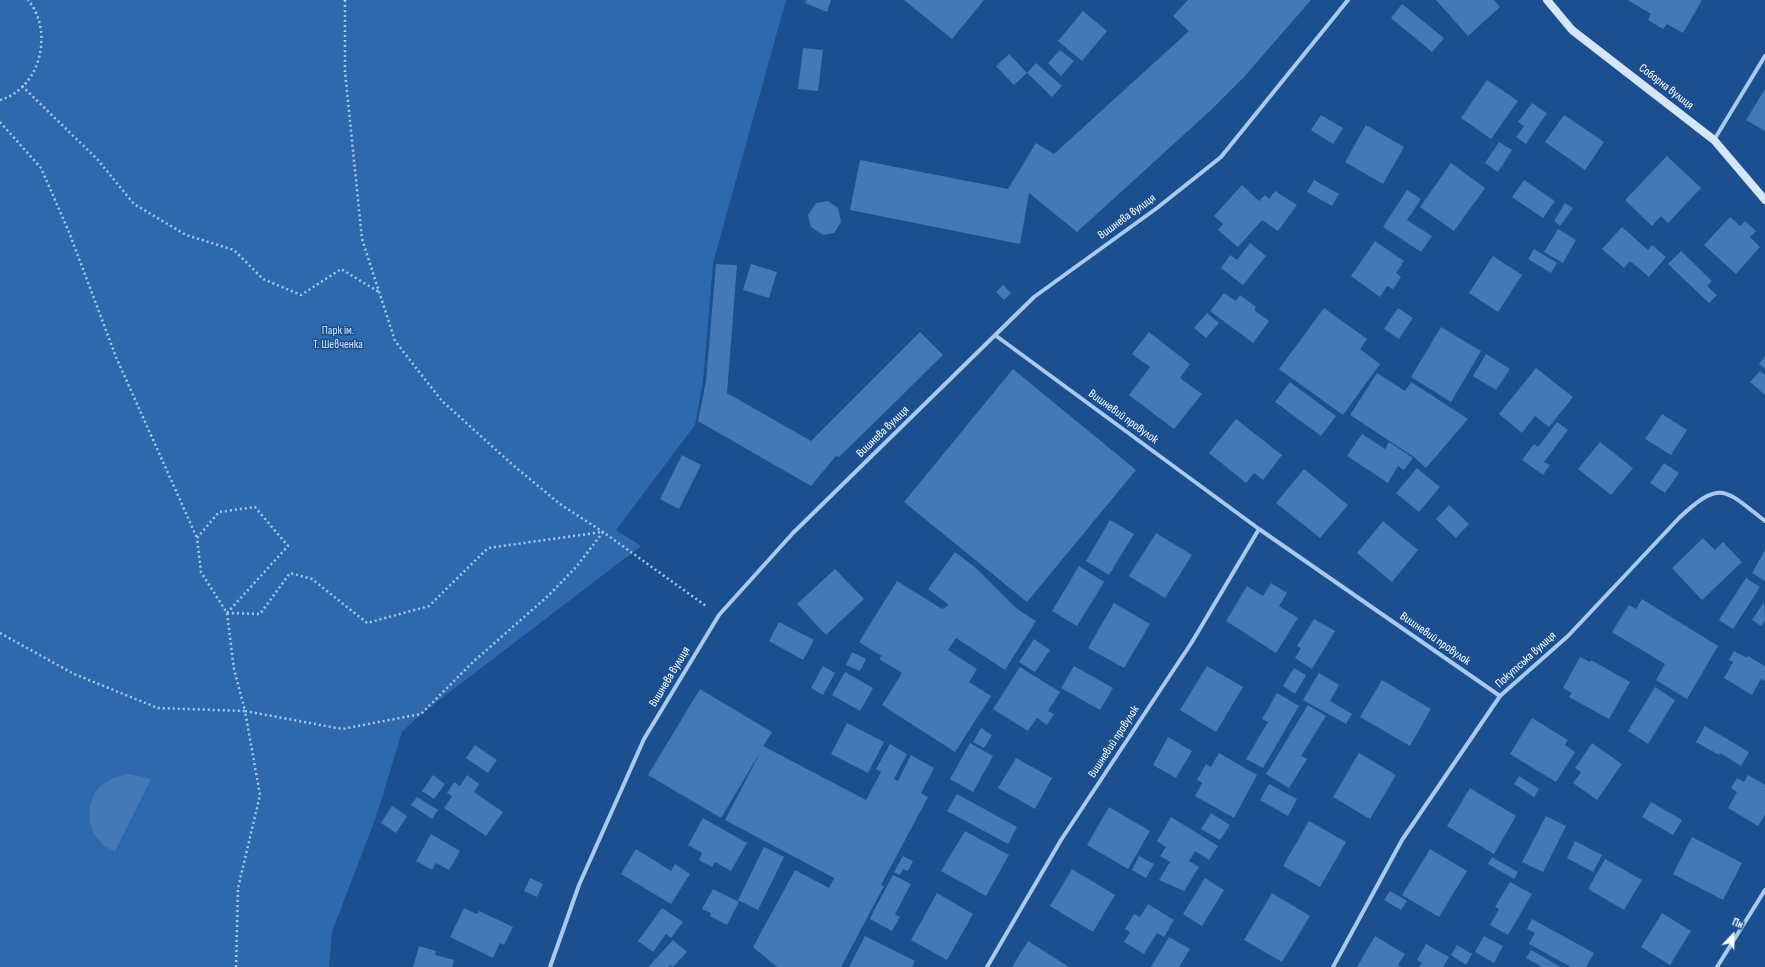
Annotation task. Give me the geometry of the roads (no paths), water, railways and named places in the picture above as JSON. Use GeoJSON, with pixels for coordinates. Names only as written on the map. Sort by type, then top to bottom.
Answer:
{"type":"FeatureCollection","features":[{"type":"Feature","properties":{"kind":"street","name":"Вишнева вулиця"},"geometry":{"type":"LineString","coordinates":[[550,967],[580,885],[644,739],[719,615],[793,533],[1034,297],[1157,208],[1221,157],[1348,0]]}},
{"type":"Feature","properties":{"kind":"street","name":"Соборна вулиця"},"geometry":{"type":"LineString","coordinates":[[1547,0],[1572,30],[1714,140],[1765,200]]}},
{"type":"Feature","properties":{"kind":"street"},"geometry":{"type":"LineString","coordinates":[[1714,140],[1765,56]]}},
{"type":"Feature","properties":{"kind":"street","name":"Вишневий провулок"},"geometry":{"type":"LineString","coordinates":[[995,335],[1259,529],[1500,696]]}},
{"type":"Feature","properties":{"kind":"street","name":"Покутська вулиця"},"geometry":{"type":"LineString","coordinates":[[1333,967],[1402,840],[1500,696],[1568,636],[1697,502],[1710,494],[1722,492],[1733,496],[1765,521]]}},
{"type":"Feature","properties":{"kind":"street","name":"Вишневий провулок"},"geometry":{"type":"LineString","coordinates":[[988,967],[1061,840],[1192,642],[1259,529]]}},
{"type":"Feature","properties":{"kind":"street"},"geometry":{"type":"LineString","coordinates":[[1717,967],[1765,890]]}},
{"type":"Feature","properties":{"kind":"park label","name":"Парк ім. Т. Шевченка"},"geometry":{"type":"Point","coordinates":[338,338]}}]}
